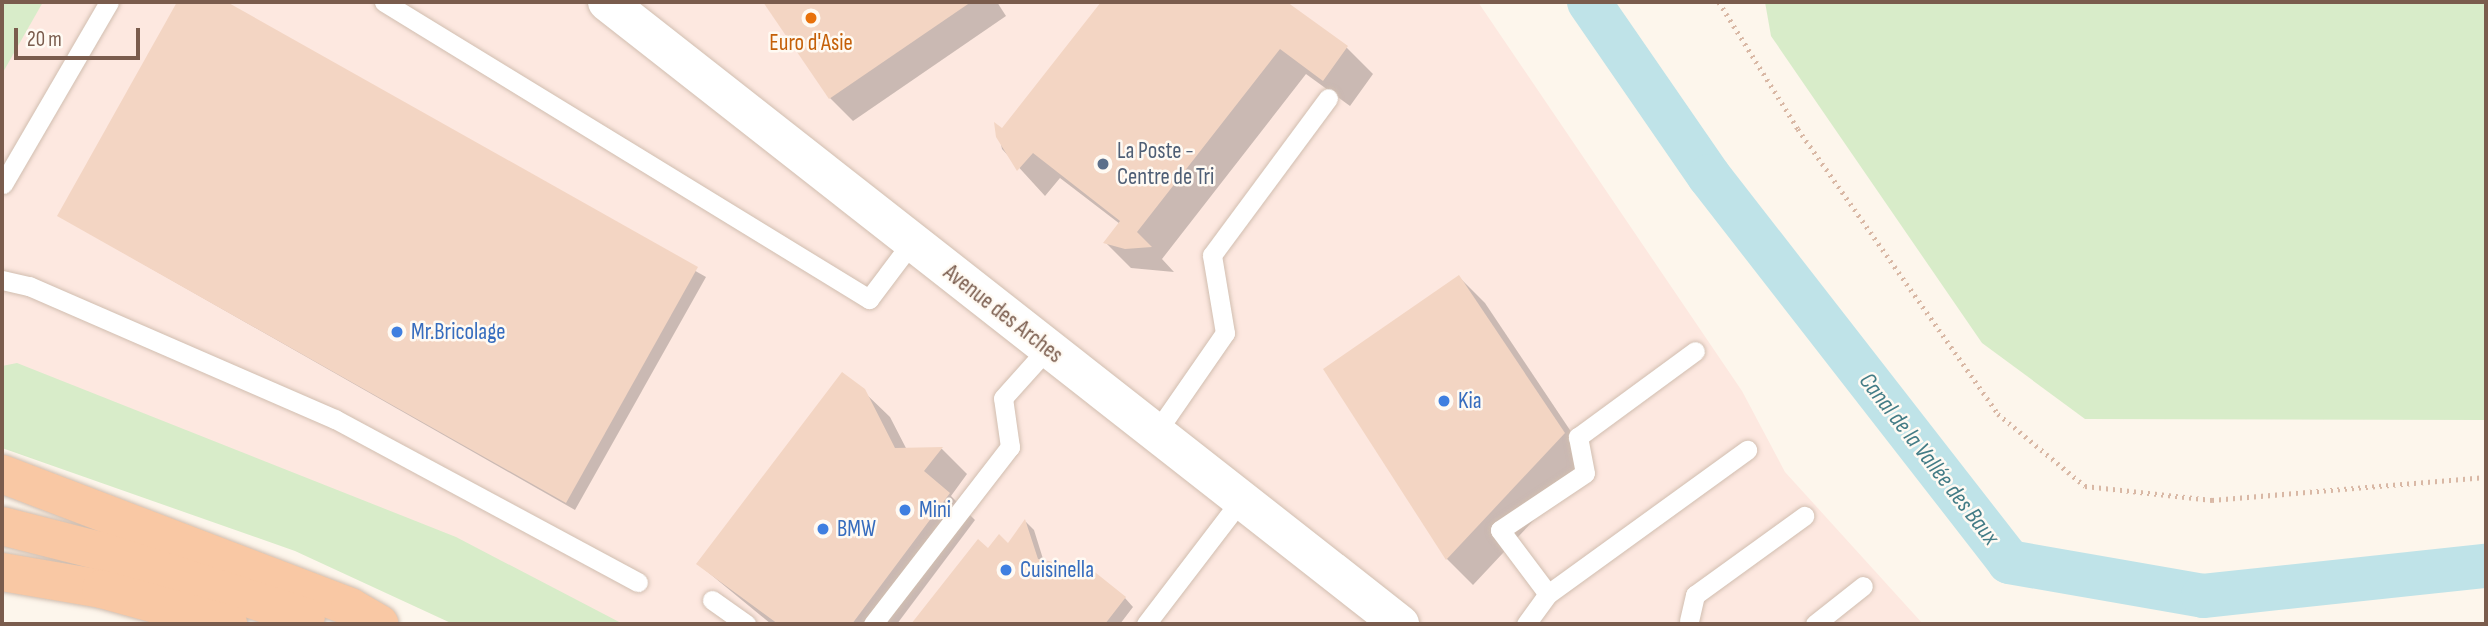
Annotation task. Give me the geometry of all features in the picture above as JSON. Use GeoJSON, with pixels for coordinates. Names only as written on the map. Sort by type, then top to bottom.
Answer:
{"type":"FeatureCollection","features":[{"type":"Feature","properties":{"kind":"highway"},"geometry":{"type":"LineString","coordinates":[[2,474],[350,607],[380,624]]}},
{"type":"Feature","properties":{"kind":"highway"},"geometry":{"type":"LineString","coordinates":[[2,526],[104,552],[327,624]]}},
{"type":"Feature","properties":{"kind":"highway"},"geometry":{"type":"LineString","coordinates":[[2,572],[101,589],[229,624]]}},
{"type":"Feature","properties":{"kind":"street","name":"Avenue des Arches"},"geometry":{"type":"LineString","coordinates":[[607,2],[1240,501],[1380,619]]}},
{"type":"Feature","properties":{"kind":"lane"},"geometry":{"type":"LineString","coordinates":[[3,184],[109,2]]}},
{"type":"Feature","properties":{"kind":"lane"},"geometry":{"type":"LineString","coordinates":[[384,2],[869,299],[912,242]]}},
{"type":"Feature","properties":{"kind":"lane"},"geometry":{"type":"LineString","coordinates":[[1154,434],[1225,333],[1212,255],[1328,99]]}},
{"type":"Feature","properties":{"kind":"lane"},"geometry":{"type":"LineString","coordinates":[[2,280],[29,286],[335,419],[638,582]]}},
{"type":"Feature","properties":{"kind":"lane"},"geometry":{"type":"LineString","coordinates":[[873,624],[1010,447],[1003,398],[1047,349]]}},
{"type":"Feature","properties":{"kind":"lane"},"geometry":{"type":"LineString","coordinates":[[1548,594],[1500,530],[1585,473],[1578,438],[1695,351]]}},
{"type":"Feature","properties":{"kind":"lane"},"geometry":{"type":"LineString","coordinates":[[1525,624],[1548,594],[1747,450]]}},
{"type":"Feature","properties":{"kind":"lane"},"geometry":{"type":"LineString","coordinates":[[1146,624],[1240,501]]}},
{"type":"Feature","properties":{"kind":"lane"},"geometry":{"type":"LineString","coordinates":[[1686,623],[1695,595],[1804,516]]}},
{"type":"Feature","properties":{"kind":"lane"},"geometry":{"type":"LineString","coordinates":[[1815,624],[1863,586]]}},
{"type":"Feature","properties":{"kind":"lane"},"geometry":{"type":"LineString","coordinates":[[712,600],[746,624]]}},
{"type":"Feature","properties":{"kind":"path"},"geometry":{"type":"LineString","coordinates":[[1719,2],[1798,129],[1998,414],[2085,486],[2212,500],[2486,477]]}},
{"type":"Feature","properties":{"kind":"shaded area"},"geometry":{"type":"Polygon","coordinates":[[[2,2],[1478,2],[1742,391],[1785,472],[1923,624],[540,624],[2,377],[2,2]]]}},
{"type":"Feature","properties":{"kind":"green space"},"geometry":{"type":"Polygon","coordinates":[[[2,2],[43,2],[2,74],[2,2]]]}},
{"type":"Feature","properties":{"kind":"green space"},"geometry":{"type":"Polygon","coordinates":[[[1765,2],[2486,2],[2486,420],[2085,419],[1982,343],[1771,36],[1765,2]]]}},
{"type":"Feature","properties":{"kind":"green space"},"geometry":{"type":"Polygon","coordinates":[[[17,363],[456,537],[623,624],[453,624],[295,551],[2,448],[2,366],[17,363]]]}},
{"type":"Feature","properties":{"kind":"building","name":"Mr.Bricolage"},"geometry":{"type":"Polygon","coordinates":[[[177,2],[227,2],[698,267],[566,503],[57,216],[177,2]]]}},
{"type":"Feature","properties":{"kind":"building"},"geometry":{"type":"Polygon","coordinates":[[[763,2],[971,2],[829,99],[763,2]]]}},
{"type":"Feature","properties":{"kind":"building"},"geometry":{"type":"Polygon","coordinates":[[[1101,2],[1287,2],[1348,46],[1323,81],[1280,49],[1137,232],[1152,247],[1125,249],[1103,243],[1120,221],[1033,153],[1017,171],[996,137],[994,122],[1002,128],[1101,2]]]}},
{"type":"Feature","properties":{"kind":"building","name":"Kia"},"geometry":{"type":"Polygon","coordinates":[[[1459,275],[1565,433],[1446,560],[1323,369],[1459,275]]]}},
{"type":"Feature","properties":{"kind":"building","name":"BMW"},"geometry":{"type":"Polygon","coordinates":[[[842,372],[865,389],[895,448],[943,447],[924,471],[950,493],[852,624],[778,624],[696,564],[842,372]]]}},
{"type":"Feature","properties":{"kind":"building"},"geometry":{"type":"Polygon","coordinates":[[[1025,519],[1038,559],[1091,569],[1126,597],[1105,624],[911,624],[978,539],[988,548],[999,534],[1008,543],[1025,519]]]}},
{"type":"Feature","properties":{"kind":"waterway","name":"Canal de la Vallée des Baux"},"geometry":{"type":"LineString","coordinates":[[1589,2],[1709,176],[2009,562],[2203,596],[2486,566]]}},
{"type":"Feature","properties":{"kind":"place","name":"Euro d'Asie"},"geometry":{"type":"Point","coordinates":[811,18]}},
{"type":"Feature","properties":{"kind":"place","name":"La Poste - Centre de Tri"},"geometry":{"type":"Point","coordinates":[1103,164]}},
{"type":"Feature","properties":{"kind":"place","name":"Mr.Bricolage"},"geometry":{"type":"Point","coordinates":[397,332]}},
{"type":"Feature","properties":{"kind":"place","name":"Kia"},"geometry":{"type":"Point","coordinates":[1444,401]}},
{"type":"Feature","properties":{"kind":"place","name":"Mini"},"geometry":{"type":"Point","coordinates":[905,510]}},
{"type":"Feature","properties":{"kind":"place","name":"BMW"},"geometry":{"type":"Point","coordinates":[823,529]}},
{"type":"Feature","properties":{"kind":"place","name":"Cuisinella"},"geometry":{"type":"Point","coordinates":[1006,570]}}]}
